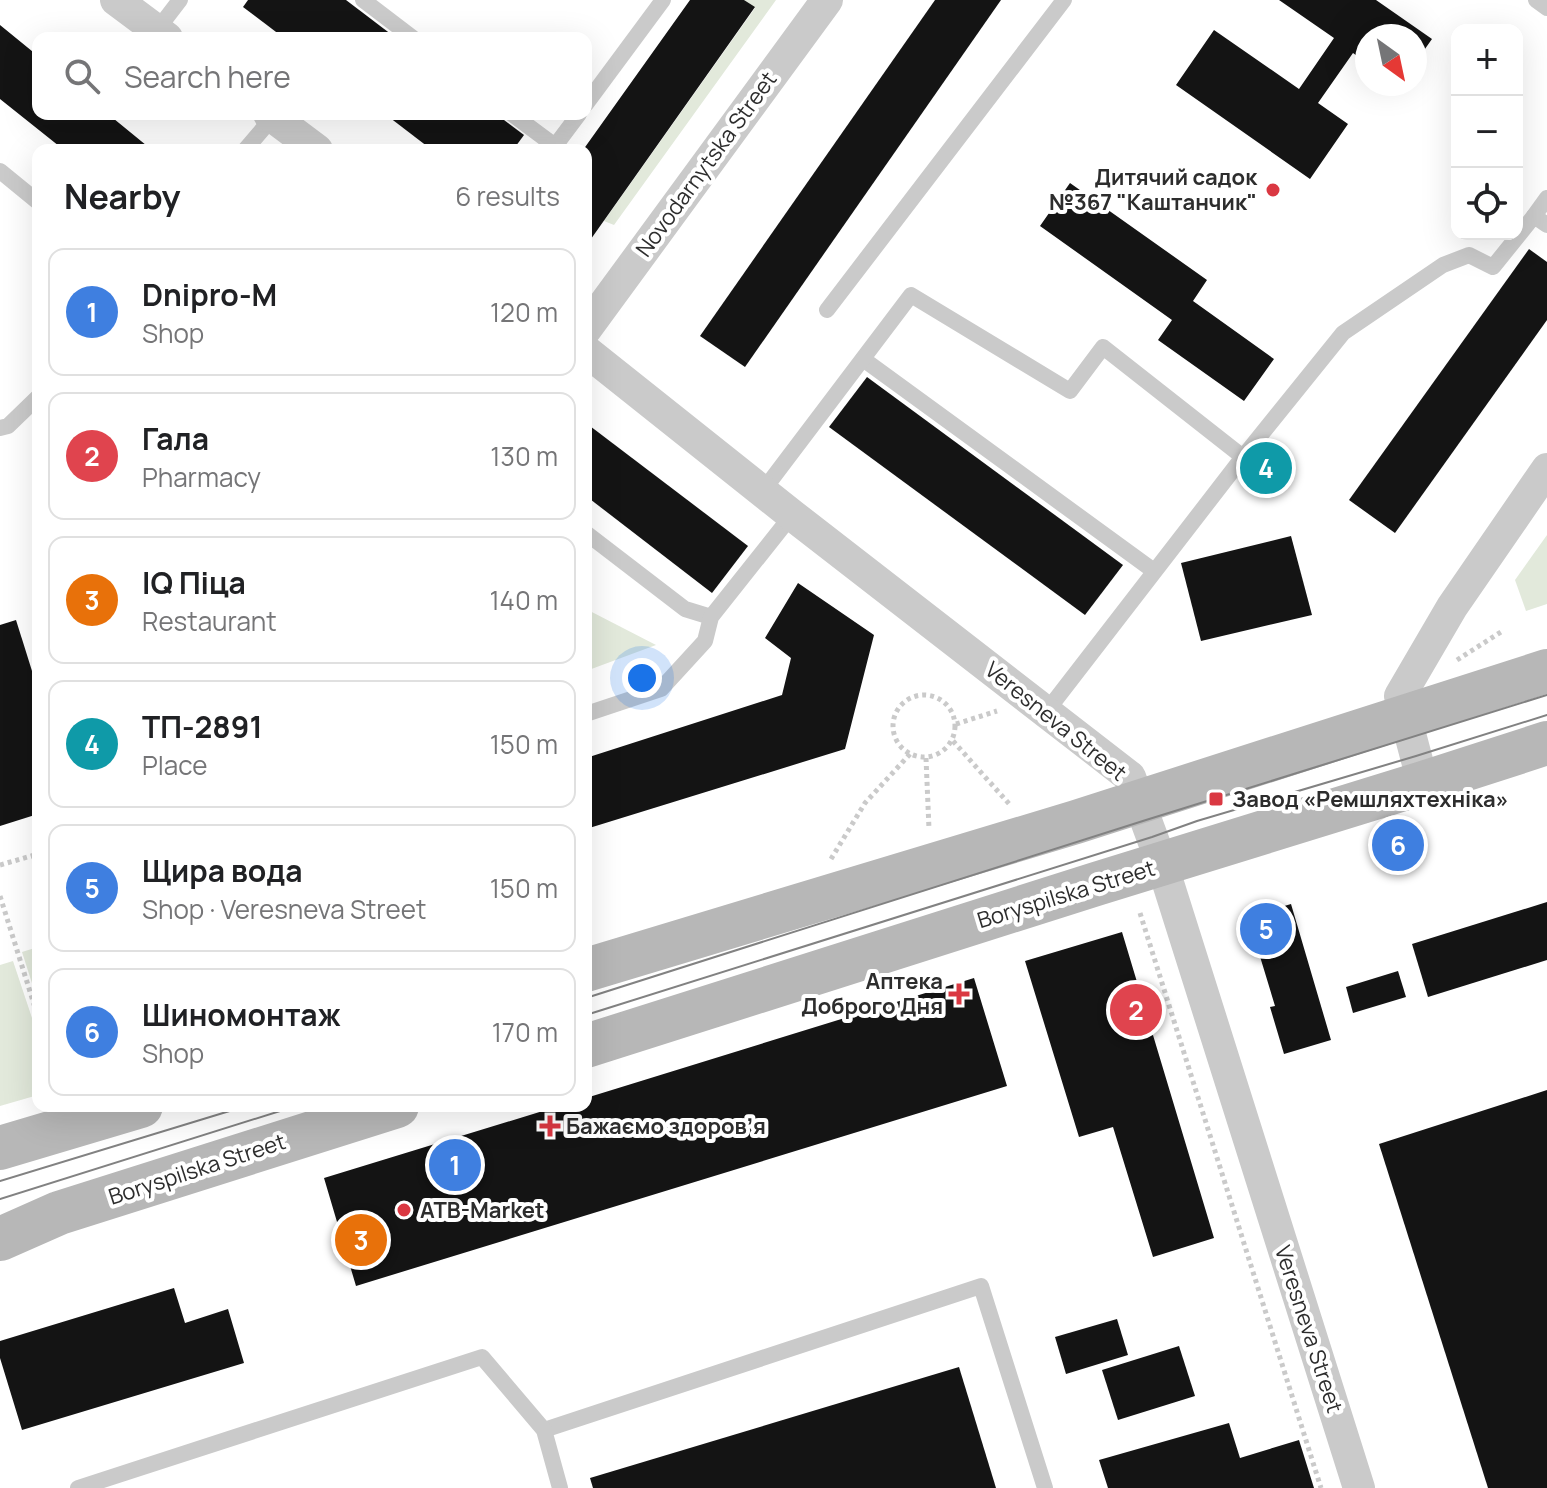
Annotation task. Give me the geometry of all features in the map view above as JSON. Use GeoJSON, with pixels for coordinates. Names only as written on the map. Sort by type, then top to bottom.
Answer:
{"type":"FeatureCollection","features":[{"type":"Feature","properties":{"kind":"main road"},"geometry":{"type":"LineString","coordinates":[[592,968],[1076,822],[1547,671]]}},
{"type":"Feature","properties":{"kind":"main road","name":"Boryspilska Street"},"geometry":{"type":"LineString","coordinates":[[592,1044],[1547,743]]}},
{"type":"Feature","properties":{"kind":"main road"},"geometry":{"type":"LineString","coordinates":[[0,1148],[121,1112]]}},
{"type":"Feature","properties":{"kind":"main road","name":"Boryspilska Street"},"geometry":{"type":"LineString","coordinates":[[0,1239],[59,1213],[378,1112]]}},
{"type":"Feature","properties":{"kind":"street"},"geometry":{"type":"LineString","coordinates":[[116,0],[159,32]]}},
{"type":"Feature","properties":{"kind":"street","name":"Novodarnytska Street"},"geometry":{"type":"LineString","coordinates":[[592,321],[827,0]]}},
{"type":"Feature","properties":{"kind":"street"},"geometry":{"type":"LineString","coordinates":[[276,120],[309,144]]}},
{"type":"Feature","properties":{"kind":"street","name":"Veresneva Street"},"geometry":{"type":"LineString","coordinates":[[592,356],[762,492],[1130,777],[1162,864],[1359,1488]]}},
{"type":"Feature","properties":{"kind":"street"},"geometry":{"type":"LineString","coordinates":[[1423,783],[1400,696],[1452,607],[1547,469]]}},
{"type":"Feature","properties":{"kind":"lane"},"geometry":{"type":"LineString","coordinates":[[163,32],[180,0]]}},
{"type":"Feature","properties":{"kind":"lane"},"geometry":{"type":"LineString","coordinates":[[363,0],[405,32]]}},
{"type":"Feature","properties":{"kind":"lane"},"geometry":{"type":"LineString","coordinates":[[592,96],[663,0]]}},
{"type":"Feature","properties":{"kind":"lane"},"geometry":{"type":"LineString","coordinates":[[827,310],[1064,0]]}},
{"type":"Feature","properties":{"kind":"lane"},"geometry":{"type":"LineString","coordinates":[[1536,0],[1547,8]]}},
{"type":"Feature","properties":{"kind":"lane"},"geometry":{"type":"LineString","coordinates":[[250,144],[268,120]]}},
{"type":"Feature","properties":{"kind":"lane"},"geometry":{"type":"LineString","coordinates":[[520,120],[552,144]]}},
{"type":"Feature","properties":{"kind":"lane"},"geometry":{"type":"LineString","coordinates":[[556,144],[574,120]]}},
{"type":"Feature","properties":{"kind":"lane"},"geometry":{"type":"LineString","coordinates":[[0,171],[32,197]]}},
{"type":"Feature","properties":{"kind":"lane"},"geometry":{"type":"LineString","coordinates":[[1046,712],[1343,333],[1443,265],[1469,255],[1493,267],[1540,220],[1547,198]]}},
{"type":"Feature","properties":{"kind":"lane"},"geometry":{"type":"LineString","coordinates":[[762,492],[911,295],[1070,391],[1103,347],[1243,457]]}},
{"type":"Feature","properties":{"kind":"lane"},"geometry":{"type":"LineString","coordinates":[[863,359],[1154,571]]}},
{"type":"Feature","properties":{"kind":"lane"},"geometry":{"type":"LineString","coordinates":[[0,428],[8,426],[32,403]]}},
{"type":"Feature","properties":{"kind":"lane"},"geometry":{"type":"LineString","coordinates":[[592,712],[661,689],[705,641],[711,617],[792,515]]}},
{"type":"Feature","properties":{"kind":"lane"},"geometry":{"type":"LineString","coordinates":[[592,538],[685,609],[711,617]]}},
{"type":"Feature","properties":{"kind":"lane"},"geometry":{"type":"LineString","coordinates":[[544,1430],[981,1286],[1045,1488]]}},
{"type":"Feature","properties":{"kind":"lane"},"geometry":{"type":"LineString","coordinates":[[78,1488],[482,1357],[544,1430],[560,1488]]}},
{"type":"Feature","properties":{"kind":"path"},"geometry":{"type":"LineString","coordinates":[[923,694],[939,698],[951,709],[956,724],[953,741],[942,753],[926,758],[910,754],[898,744],[893,728],[896,712],[907,700],[923,694]]}},
{"type":"Feature","properties":{"kind":"path"},"geometry":{"type":"LineString","coordinates":[[956,724],[998,710]]}},
{"type":"Feature","properties":{"kind":"path"},"geometry":{"type":"LineString","coordinates":[[953,741],[1018,814]]}},
{"type":"Feature","properties":{"kind":"path"},"geometry":{"type":"LineString","coordinates":[[828,863],[865,803],[910,754]]}},
{"type":"Feature","properties":{"kind":"path"},"geometry":{"type":"LineString","coordinates":[[926,758],[930,841]]}},
{"type":"Feature","properties":{"kind":"path"},"geometry":{"type":"LineString","coordinates":[[0,865],[32,855]]}},
{"type":"Feature","properties":{"kind":"path"},"geometry":{"type":"LineString","coordinates":[[0,896],[32,998]]}},
{"type":"Feature","properties":{"kind":"path"},"geometry":{"type":"LineString","coordinates":[[1140,913],[1321,1488]]}},
{"type":"Feature","properties":{"kind":"shaded area"},"geometry":{"type":"Polygon","coordinates":[[[744,0],[776,0],[614,225],[604,221],[755,8],[744,0]]]}},
{"type":"Feature","properties":{"kind":"shaded area"},"geometry":{"type":"Polygon","coordinates":[[[1547,535],[1547,604],[1526,611],[1515,580],[1547,535]]]}},
{"type":"Feature","properties":{"kind":"shaded area"},"geometry":{"type":"Polygon","coordinates":[[[592,612],[656,645],[592,669],[592,612]]]}},
{"type":"Feature","properties":{"kind":"shaded area"},"geometry":{"type":"Polygon","coordinates":[[[32,949],[32,983],[22,952],[32,949]]]}},
{"type":"Feature","properties":{"kind":"shaded area"},"geometry":{"type":"Polygon","coordinates":[[[13,961],[32,1018],[32,1097],[0,1106],[0,965],[13,961]]]}},
{"type":"Feature","properties":{"kind":"building"},"geometry":{"type":"Polygon","coordinates":[[[248,0],[346,0],[388,32],[276,32],[243,7],[248,0]]]}},
{"type":"Feature","properties":{"kind":"building"},"geometry":{"type":"Polygon","coordinates":[[[690,0],[744,0],[755,7],[592,238],[592,144],[587,144],[690,0]]]}},
{"type":"Feature","properties":{"kind":"building"},"geometry":{"type":"Polygon","coordinates":[[[935,0],[1001,0],[745,367],[700,336],[935,0]]]}},
{"type":"Feature","properties":{"kind":"building"},"geometry":{"type":"Polygon","coordinates":[[[1279,0],[1376,0],[1410,24],[1355,24],[1355,54],[1353,53],[1318,103],[1348,124],[1310,179],[1176,85],[1214,30],[1299,89],[1334,38],[1279,0]]]}},
{"type":"Feature","properties":{"kind":"building"},"geometry":{"type":"Polygon","coordinates":[[[0,25],[32,51],[32,120],[115,120],[145,144],[56,144],[0,99],[0,25]]]}},
{"type":"Feature","properties":{"kind":"building"},"geometry":{"type":"Polygon","coordinates":[[[393,120],[504,120],[524,135],[517,144],[424,144],[393,120]]]}},
{"type":"Feature","properties":{"kind":"building"},"geometry":{"type":"Polygon","coordinates":[[[1070,183],[1207,280],[1193,301],[1274,359],[1244,401],[1158,340],[1172,320],[1040,226],[1070,183]]]}},
{"type":"Feature","properties":{"kind":"building"},"geometry":{"type":"Polygon","coordinates":[[[1529,249],[1547,262],[1547,320],[1395,533],[1349,500],[1529,249]]]}},
{"type":"Feature","properties":{"kind":"building"},"geometry":{"type":"Polygon","coordinates":[[[867,377],[1123,565],[1085,615],[829,427],[867,377]]]}},
{"type":"Feature","properties":{"kind":"building"},"geometry":{"type":"Polygon","coordinates":[[[592,428],[748,546],[712,593],[592,501],[592,428]]]}},
{"type":"Feature","properties":{"kind":"building"},"geometry":{"type":"Polygon","coordinates":[[[1262,444],[1289,466],[1270,491],[1242,469],[1262,444]]]}},
{"type":"Feature","properties":{"kind":"building"},"geometry":{"type":"Polygon","coordinates":[[[1291,536],[1312,615],[1201,641],[1181,563],[1291,536]]]}},
{"type":"Feature","properties":{"kind":"building"},"geometry":{"type":"Polygon","coordinates":[[[798,583],[874,635],[845,749],[592,827],[592,756],[782,695],[791,658],[765,638],[798,583]]]}},
{"type":"Feature","properties":{"kind":"building"},"geometry":{"type":"Polygon","coordinates":[[[16,620],[32,671],[32,816],[0,826],[0,625],[16,620]]]}},
{"type":"Feature","properties":{"kind":"building"},"geometry":{"type":"Polygon","coordinates":[[[1547,902],[1547,960],[1428,997],[1412,944],[1547,902]]]}},
{"type":"Feature","properties":{"kind":"building"},"geometry":{"type":"Polygon","coordinates":[[[1291,904],[1331,1040],[1284,1054],[1270,1007],[1275,1006],[1248,917],[1291,904]]]}},
{"type":"Feature","properties":{"kind":"building"},"geometry":{"type":"Polygon","coordinates":[[[1122,932],[1214,1238],[1153,1257],[1113,1127],[1079,1137],[1025,961],[1122,932]]]}},
{"type":"Feature","properties":{"kind":"building"},"geometry":{"type":"Polygon","coordinates":[[[1398,971],[1406,997],[1353,1013],[1346,987],[1398,971]]]}},
{"type":"Feature","properties":{"kind":"building"},"geometry":{"type":"Polygon","coordinates":[[[974,978],[1007,1086],[356,1286],[324,1178],[539,1112],[592,1112],[592,1096],[974,978]]]}},
{"type":"Feature","properties":{"kind":"building"},"geometry":{"type":"Polygon","coordinates":[[[1547,1090],[1547,1488],[1488,1488],[1379,1144],[1547,1090]]]}},
{"type":"Feature","properties":{"kind":"building"},"geometry":{"type":"Polygon","coordinates":[[[174,1288],[185,1323],[228,1309],[244,1363],[22,1430],[0,1358],[0,1341],[174,1288]]]}},
{"type":"Feature","properties":{"kind":"building"},"geometry":{"type":"Polygon","coordinates":[[[1117,1319],[1128,1355],[1066,1374],[1055,1337],[1117,1319]]]}},
{"type":"Feature","properties":{"kind":"building"},"geometry":{"type":"Polygon","coordinates":[[[1179,1346],[1195,1396],[1118,1420],[1102,1370],[1179,1346]]]}},
{"type":"Feature","properties":{"kind":"building"},"geometry":{"type":"Polygon","coordinates":[[[959,1367],[996,1488],[593,1488],[590,1478],[959,1367]]]}},
{"type":"Feature","properties":{"kind":"building"},"geometry":{"type":"Polygon","coordinates":[[[1229,1423],[1240,1458],[1299,1440],[1314,1488],[1108,1488],[1099,1460],[1229,1423]]]}},
{"type":"Feature","properties":{"kind":"tram line"},"geometry":{"type":"LineString","coordinates":[[592,996],[1547,695]]}},
{"type":"Feature","properties":{"kind":"tram line"},"geometry":{"type":"LineString","coordinates":[[592,1013],[1197,821],[1547,715]]}},
{"type":"Feature","properties":{"kind":"tram line"},"geometry":{"type":"LineString","coordinates":[[0,1181],[226,1112]]}},
{"type":"Feature","properties":{"kind":"tram line"},"geometry":{"type":"LineString","coordinates":[[0,1199],[277,1112]]}},
{"type":"Feature","properties":{"kind":"place","name":"Дитячий садок №367 \"Каштанчик\""},"geometry":{"type":"Point","coordinates":[1273,190]}},
{"type":"Feature","properties":{"kind":"place","name":"ТП-2891"},"geometry":{"type":"Point","coordinates":[1266,468]}},
{"type":"Feature","properties":{"kind":"place","name":"Завод «Ремшляхтехніка»"},"geometry":{"type":"Point","coordinates":[1216,799]}},
{"type":"Feature","properties":{"kind":"place","name":"Шиномонтаж"},"geometry":{"type":"Point","coordinates":[1398,845]}},
{"type":"Feature","properties":{"kind":"place","name":"Щира вода"},"geometry":{"type":"Point","coordinates":[1266,929]}},
{"type":"Feature","properties":{"kind":"place","name":"Аптека Доброго Дня"},"geometry":{"type":"Point","coordinates":[959,994]}},
{"type":"Feature","properties":{"kind":"place","name":"Гала"},"geometry":{"type":"Point","coordinates":[1136,1010]}},
{"type":"Feature","properties":{"kind":"place","name":"Бажаємо здоровʼя"},"geometry":{"type":"Point","coordinates":[550,1126]}},
{"type":"Feature","properties":{"kind":"place","name":"Dnipro-M"},"geometry":{"type":"Point","coordinates":[455,1165]}},
{"type":"Feature","properties":{"kind":"place","name":"ATB-Market"},"geometry":{"type":"Point","coordinates":[404,1210]}},
{"type":"Feature","properties":{"kind":"place","name":"IQ Піца"},"geometry":{"type":"Point","coordinates":[361,1240]}}]}
